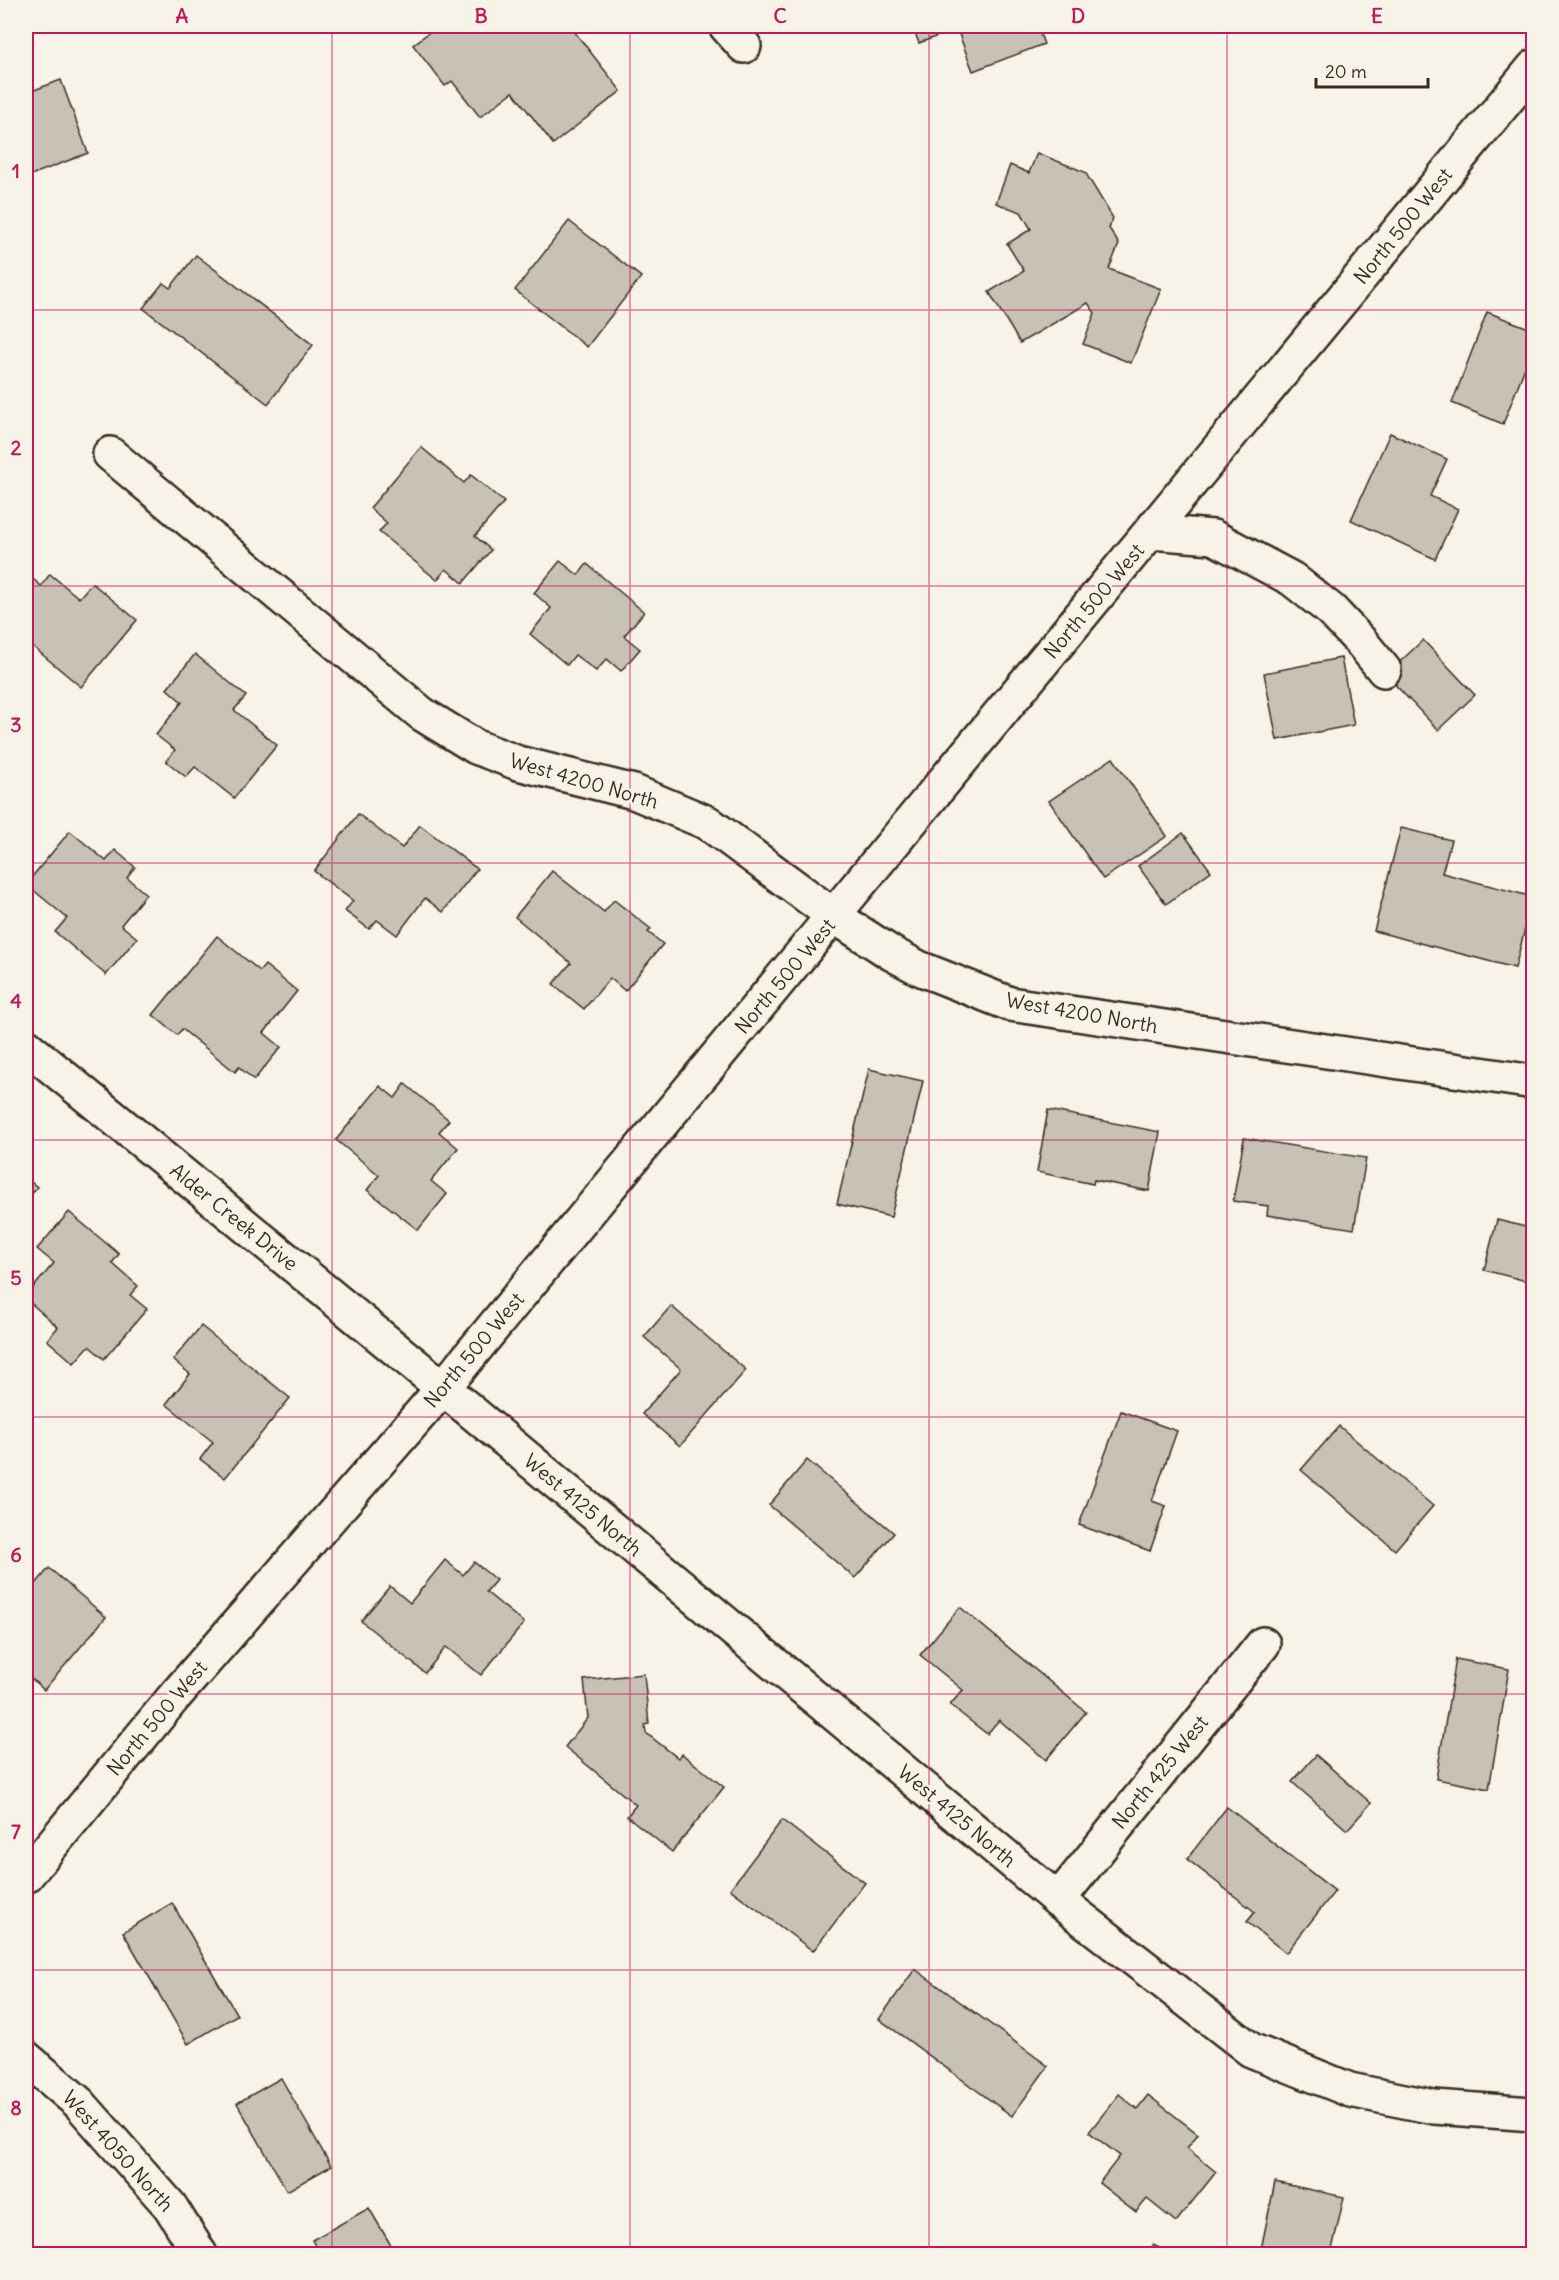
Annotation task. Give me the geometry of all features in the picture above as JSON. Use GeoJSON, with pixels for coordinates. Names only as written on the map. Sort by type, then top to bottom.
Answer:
{"type":"FeatureCollection","features":[{"type":"Feature","properties":{"kind":"street","name":"North 500 West"},"geometry":{"type":"LineString","coordinates":[[26,1876],[174,1697],[443,1388],[1533,67]]}},
{"type":"Feature","properties":{"kind":"street","name":"West 4200 North"},"geometry":{"type":"LineString","coordinates":[[110,453],[422,714],[476,747],[518,763],[634,792],[708,823],[834,916],[919,968],[1010,1004],[1533,1082]]}},
{"type":"Feature","properties":{"kind":"street"},"geometry":{"type":"LineString","coordinates":[[1151,532],[1213,537],[1292,579],[1331,610],[1362,643],[1383,670]]}},
{"type":"Feature","properties":{"kind":"street","name":"Alder Creek Drive"},"geometry":{"type":"LineString","coordinates":[[26,1046],[443,1388]]}},
{"type":"Feature","properties":{"kind":"street","name":"West 4125 North"},"geometry":{"type":"LineString","coordinates":[[443,1388],[1058,1899],[1251,2050],[1350,2090],[1434,2107],[1533,2114]]}},
{"type":"Feature","properties":{"kind":"street","name":"North 425 West"},"geometry":{"type":"LineString","coordinates":[[1058,1899],[1263,1644]]}},
{"type":"Feature","properties":{"kind":"street","name":"West 4050 North"},"geometry":{"type":"LineString","coordinates":[[26,2058],[87,2111],[170,2206],[200,2254]]}},
{"type":"Feature","properties":{"kind":"building"},"geometry":{"type":"Polygon","coordinates":[[[437,26],[570,26],[621,91],[553,144],[513,92],[480,117],[452,81],[445,86],[413,45],[437,26]]]}},
{"type":"Feature","properties":{"kind":"building"},"geometry":{"type":"Polygon","coordinates":[[[912,26],[1037,26],[1044,44],[973,71],[957,29],[919,43],[912,26]]]}},
{"type":"Feature","properties":{"kind":"building"},"geometry":{"type":"Polygon","coordinates":[[[61,80],[88,153],[26,177],[26,93],[61,80]]]}},
{"type":"Feature","properties":{"kind":"building"},"geometry":{"type":"Polygon","coordinates":[[[1037,153],[1085,172],[1113,218],[1109,228],[1119,244],[1109,269],[1161,289],[1131,363],[1083,344],[1095,313],[1088,303],[1020,343],[989,292],[1024,271],[1007,244],[1031,229],[1021,212],[996,203],[1010,165],[1029,173],[1037,153]]]}},
{"type":"Feature","properties":{"kind":"building"},"geometry":{"type":"Polygon","coordinates":[[[569,221],[641,277],[587,347],[515,290],[569,221]]]}},
{"type":"Feature","properties":{"kind":"building"},"geometry":{"type":"Polygon","coordinates":[[[196,255],[313,345],[268,404],[143,308],[163,283],[170,288],[196,255]]]}},
{"type":"Feature","properties":{"kind":"building"},"geometry":{"type":"Polygon","coordinates":[[[1487,312],[1534,330],[1534,368],[1526,365],[1503,424],[1452,403],[1487,312]]]}},
{"type":"Feature","properties":{"kind":"building"},"geometry":{"type":"Polygon","coordinates":[[[1390,433],[1447,459],[1430,496],[1458,509],[1435,559],[1351,520],[1390,433]]]}},
{"type":"Feature","properties":{"kind":"building"},"geometry":{"type":"Polygon","coordinates":[[[421,447],[464,483],[471,475],[504,502],[475,536],[491,550],[463,583],[446,569],[437,580],[379,532],[387,523],[370,508],[421,447]]]}},
{"type":"Feature","properties":{"kind":"building"},"geometry":{"type":"Polygon","coordinates":[[[560,561],[578,575],[587,564],[644,612],[624,636],[640,649],[621,671],[607,659],[596,671],[575,655],[567,665],[530,634],[551,608],[534,593],[560,561]]]}},
{"type":"Feature","properties":{"kind":"building"},"geometry":{"type":"Polygon","coordinates":[[[26,573],[41,586],[50,574],[79,598],[92,583],[137,620],[81,687],[26,641],[26,573]]]}},
{"type":"Feature","properties":{"kind":"building"},"geometry":{"type":"Polygon","coordinates":[[[1423,640],[1475,695],[1438,730],[1386,675],[1423,640]]]}},
{"type":"Feature","properties":{"kind":"building"},"geometry":{"type":"Polygon","coordinates":[[[195,654],[246,696],[234,710],[277,745],[234,798],[195,767],[186,777],[166,761],[175,750],[156,735],[182,702],[167,689],[195,654]]]}},
{"type":"Feature","properties":{"kind":"building"},"geometry":{"type":"Polygon","coordinates":[[[1341,658],[1354,725],[1277,740],[1264,673],[1341,658]]]}},
{"type":"Feature","properties":{"kind":"building"},"geometry":{"type":"Polygon","coordinates":[[[1113,758],[1167,836],[1103,879],[1049,801],[1113,758]]]}},
{"type":"Feature","properties":{"kind":"building"},"geometry":{"type":"Polygon","coordinates":[[[358,814],[402,848],[420,825],[477,869],[443,912],[425,898],[397,935],[377,920],[369,929],[345,911],[353,901],[314,871],[358,814]]]}},
{"type":"Feature","properties":{"kind":"building"},"geometry":{"type":"Polygon","coordinates":[[[1401,828],[1451,840],[1442,873],[1533,897],[1515,968],[1374,931],[1401,828]]]}},
{"type":"Feature","properties":{"kind":"building"},"geometry":{"type":"Polygon","coordinates":[[[70,831],[106,861],[115,850],[135,867],[127,878],[146,894],[121,925],[137,938],[106,975],[55,932],[67,918],[26,884],[70,831]]]}},
{"type":"Feature","properties":{"kind":"building"},"geometry":{"type":"Polygon","coordinates":[[[1183,833],[1211,871],[1166,904],[1138,866],[1183,833]]]}},
{"type":"Feature","properties":{"kind":"building"},"geometry":{"type":"Polygon","coordinates":[[[552,871],[604,912],[614,900],[651,929],[648,932],[663,944],[625,991],[610,978],[584,1009],[553,984],[571,963],[515,917],[552,871]]]}},
{"type":"Feature","properties":{"kind":"building"},"geometry":{"type":"Polygon","coordinates":[[[217,936],[260,971],[265,965],[297,991],[264,1033],[281,1047],[254,1080],[239,1067],[235,1072],[182,1029],[177,1035],[153,1015],[217,936]]]}},
{"type":"Feature","properties":{"kind":"building"},"geometry":{"type":"Polygon","coordinates":[[[869,1069],[923,1081],[891,1217],[837,1204],[869,1069]]]}},
{"type":"Feature","properties":{"kind":"building"},"geometry":{"type":"Polygon","coordinates":[[[405,1084],[449,1120],[439,1132],[458,1148],[431,1181],[447,1194],[418,1230],[367,1190],[379,1175],[336,1140],[380,1086],[395,1098],[405,1084]]]}},
{"type":"Feature","properties":{"kind":"building"},"geometry":{"type":"Polygon","coordinates":[[[1048,1110],[1160,1132],[1149,1191],[1094,1180],[1093,1184],[1037,1172],[1048,1110]]]}},
{"type":"Feature","properties":{"kind":"building"},"geometry":{"type":"Polygon","coordinates":[[[1244,1138],[1366,1158],[1354,1229],[1267,1215],[1268,1206],[1233,1201],[1244,1138]]]}},
{"type":"Feature","properties":{"kind":"building"},"geometry":{"type":"Polygon","coordinates":[[[26,1178],[37,1187],[26,1202],[26,1178]]]}},
{"type":"Feature","properties":{"kind":"building"},"geometry":{"type":"Polygon","coordinates":[[[69,1212],[119,1254],[112,1263],[138,1286],[130,1295],[147,1309],[104,1359],[89,1346],[74,1363],[47,1340],[58,1327],[26,1299],[26,1296],[54,1263],[37,1249],[69,1212]]]}},
{"type":"Feature","properties":{"kind":"building"},"geometry":{"type":"Polygon","coordinates":[[[1497,1220],[1534,1229],[1534,1283],[1484,1270],[1497,1220]]]}},
{"type":"Feature","properties":{"kind":"building"},"geometry":{"type":"Polygon","coordinates":[[[671,1306],[746,1370],[680,1446],[642,1414],[681,1369],[644,1337],[671,1306]]]}},
{"type":"Feature","properties":{"kind":"building"},"geometry":{"type":"Polygon","coordinates":[[[201,1326],[290,1398],[225,1478],[200,1459],[213,1442],[166,1404],[190,1374],[173,1360],[201,1326]]]}},
{"type":"Feature","properties":{"kind":"building"},"geometry":{"type":"Polygon","coordinates":[[[1121,1411],[1177,1431],[1152,1501],[1166,1506],[1150,1551],[1079,1525],[1121,1411]]]}},
{"type":"Feature","properties":{"kind":"building"},"geometry":{"type":"Polygon","coordinates":[[[1339,1426],[1433,1506],[1395,1550],[1301,1470],[1339,1426]]]}},
{"type":"Feature","properties":{"kind":"building"},"geometry":{"type":"Polygon","coordinates":[[[807,1460],[894,1533],[855,1578],[769,1505],[807,1460]]]}},
{"type":"Feature","properties":{"kind":"building"},"geometry":{"type":"Polygon","coordinates":[[[445,1560],[463,1575],[474,1562],[496,1580],[486,1592],[524,1623],[481,1675],[446,1647],[425,1673],[361,1621],[390,1586],[410,1603],[445,1560]]]}},
{"type":"Feature","properties":{"kind":"building"},"geometry":{"type":"Polygon","coordinates":[[[49,1568],[106,1617],[44,1690],[26,1674],[26,1596],[49,1568]]]}},
{"type":"Feature","properties":{"kind":"building"},"geometry":{"type":"Polygon","coordinates":[[[960,1607],[1086,1712],[1046,1760],[999,1720],[987,1734],[950,1705],[963,1690],[920,1655],[960,1607]]]}},
{"type":"Feature","properties":{"kind":"building"},"geometry":{"type":"Polygon","coordinates":[[[1456,1659],[1509,1669],[1489,1789],[1436,1779],[1456,1659]]]}},
{"type":"Feature","properties":{"kind":"building"},"geometry":{"type":"Polygon","coordinates":[[[644,1674],[649,1724],[645,1725],[646,1733],[678,1758],[682,1754],[724,1787],[672,1852],[627,1816],[636,1805],[565,1747],[588,1718],[584,1680],[644,1674]]]}},
{"type":"Feature","properties":{"kind":"building"},"geometry":{"type":"Polygon","coordinates":[[[1316,1755],[1371,1803],[1347,1830],[1292,1782],[1316,1755]]]}},
{"type":"Feature","properties":{"kind":"building"},"geometry":{"type":"Polygon","coordinates":[[[1227,1807],[1335,1891],[1286,1953],[1247,1922],[1255,1912],[1187,1859],[1227,1807]]]}},
{"type":"Feature","properties":{"kind":"building"},"geometry":{"type":"Polygon","coordinates":[[[782,1820],[865,1883],[813,1951],[730,1889],[782,1820]]]}},
{"type":"Feature","properties":{"kind":"building"},"geometry":{"type":"Polygon","coordinates":[[[172,1903],[237,2015],[188,2044],[123,1932],[172,1903]]]}},
{"type":"Feature","properties":{"kind":"building"},"geometry":{"type":"Polygon","coordinates":[[[915,1969],[1048,2066],[1012,2116],[879,2019],[915,1969]]]}},
{"type":"Feature","properties":{"kind":"building"},"geometry":{"type":"Polygon","coordinates":[[[281,2078],[331,2166],[287,2191],[237,2103],[281,2078]]]}},
{"type":"Feature","properties":{"kind":"building"},"geometry":{"type":"Polygon","coordinates":[[[1119,2094],[1137,2109],[1148,2095],[1198,2134],[1187,2148],[1216,2172],[1176,2222],[1147,2199],[1136,2212],[1099,2183],[1120,2156],[1089,2132],[1119,2094]]]}},
{"type":"Feature","properties":{"kind":"building"},"geometry":{"type":"Polygon","coordinates":[[[1275,2182],[1344,2197],[1331,2254],[1260,2254],[1275,2182]]]}},
{"type":"Feature","properties":{"kind":"building"},"geometry":{"type":"Polygon","coordinates":[[[369,2208],[396,2254],[320,2254],[312,2240],[369,2208]]]}},
{"type":"Feature","properties":{"kind":"building"},"geometry":{"type":"Polygon","coordinates":[[[1153,2245],[1172,2254],[1148,2254],[1153,2245]]]}}]}
